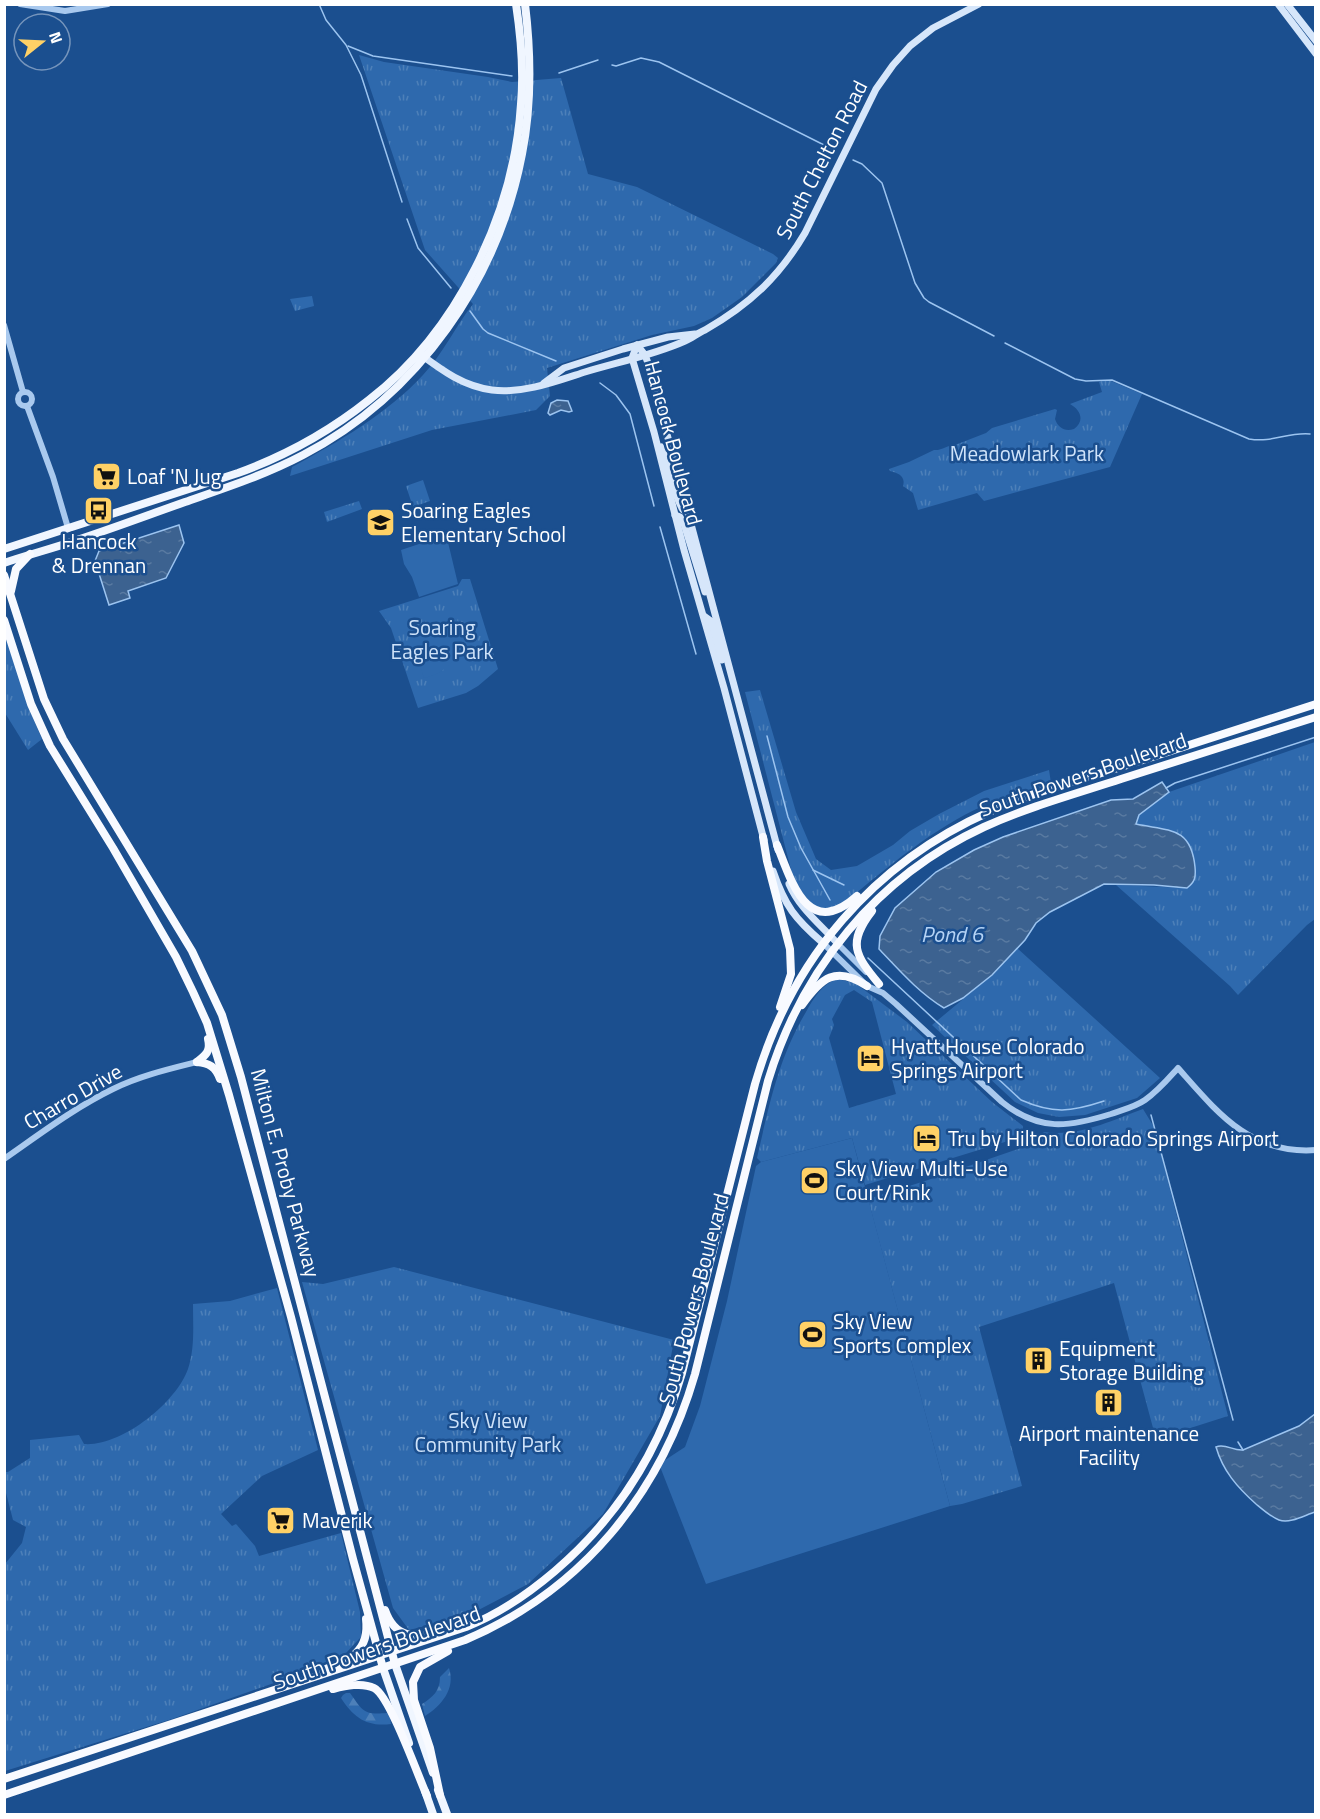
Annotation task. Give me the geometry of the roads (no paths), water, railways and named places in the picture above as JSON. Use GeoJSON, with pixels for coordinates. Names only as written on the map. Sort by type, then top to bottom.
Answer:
{"type":"FeatureCollection","features":[{"type":"Feature","properties":{"kind":"highway"},"geometry":{"type":"LineString","coordinates":[[10,593],[16,569],[30,554]]}},
{"type":"Feature","properties":{"kind":"highway","name":"Milton E. Proby Parkway"},"geometry":{"type":"LineString","coordinates":[[4,575],[44,699],[53,719],[177,926],[222,1015],[241,1077],[395,1664]]}},
{"type":"Feature","properties":{"kind":"highway","name":"Milton E. Proby Parkway"},"geometry":{"type":"LineString","coordinates":[[4,621],[31,704],[50,746],[113,848],[186,976],[207,1023],[291,1317],[353,1559],[384,1668]]}},
{"type":"Feature","properties":{"kind":"highway","name":"South Powers Boulevard"},"geometry":{"type":"LineString","coordinates":[[4,1779],[466,1627],[507,1607],[550,1575],[598,1530],[632,1485],[658,1438],[682,1373],[765,1052],[794,988],[823,943],[863,896],[918,851],[962,825],[1008,804],[1316,704]]}},
{"type":"Feature","properties":{"kind":"highway","name":"South Powers Boulevard"},"geometry":{"type":"LineString","coordinates":[[4,1795],[445,1648],[485,1632],[521,1611],[564,1580],[595,1551],[634,1504],[651,1478],[681,1418],[695,1374],[768,1082],[783,1037],[800,1001],[831,952],[870,907],[902,879],[947,846],[982,828],[1011,816],[1316,717]]}},
{"type":"Feature","properties":{"kind":"highway"},"geometry":{"type":"LineString","coordinates":[[763,837],[790,949],[791,966],[789,982],[765,1052]]}},
{"type":"Feature","properties":{"kind":"highway"},"geometry":{"type":"LineString","coordinates":[[777,845],[792,882],[804,901],[815,910],[828,913],[845,906],[884,874],[918,851]]}},
{"type":"Feature","properties":{"kind":"highway"},"geometry":{"type":"LineString","coordinates":[[879,984],[858,957],[855,944],[861,926],[902,879]]}},
{"type":"Feature","properties":{"kind":"highway"},"geometry":{"type":"LineString","coordinates":[[783,1037],[806,999],[825,980],[838,975],[846,975],[867,986]]}},
{"type":"Feature","properties":{"kind":"highway"},"geometry":{"type":"LineString","coordinates":[[186,976],[186,985],[209,1042],[207,1054],[197,1062]]}},
{"type":"Feature","properties":{"kind":"highway"},"geometry":{"type":"LineString","coordinates":[[197,1062],[208,1064],[216,1069],[223,1090],[229,1095]]}},
{"type":"Feature","properties":{"kind":"highway"},"geometry":{"type":"LineString","coordinates":[[359,1527],[387,1616],[394,1627],[402,1633],[418,1636],[435,1633],[507,1607]]}},
{"type":"Feature","properties":{"kind":"highway"},"geometry":{"type":"LineString","coordinates":[[220,1709],[333,1666],[358,1651],[367,1637],[367,1627],[353,1559]]}},
{"type":"Feature","properties":{"kind":"highway"},"geometry":{"type":"LineString","coordinates":[[440,1795],[430,1748],[414,1700],[414,1677],[425,1663],[485,1632]]}},
{"type":"Feature","properties":{"kind":"highway"},"geometry":{"type":"LineString","coordinates":[[282,1701],[355,1685],[374,1688],[385,1698],[392,1711],[427,1796]]}},
{"type":"Feature","properties":{"kind":"main road"},"geometry":{"type":"LineString","coordinates":[[4,563],[72,542],[238,484],[303,455],[377,406],[405,380],[477,264],[492,231],[507,185],[521,104],[520,37],[516,4]]}},
{"type":"Feature","properties":{"kind":"main road"},"geometry":{"type":"LineString","coordinates":[[4,549],[238,473],[284,454],[337,423],[422,356],[453,321],[481,272],[497,239],[514,190],[524,146],[530,87],[529,38],[525,4]]}},
{"type":"Feature","properties":{"kind":"main road","name":"South Chelton Road"},"geometry":{"type":"LineString","coordinates":[[422,356],[446,374],[467,384],[505,391],[540,386],[687,341],[744,305],[773,279],[789,260],[805,233],[876,89],[901,55],[920,38],[963,8],[980,4]]}},
{"type":"Feature","properties":{"kind":"main road"},"geometry":{"type":"LineString","coordinates":[[1278,4],[1316,54]]}},
{"type":"Feature","properties":{"kind":"main road"},"geometry":{"type":"LineString","coordinates":[[1287,4],[1316,41]]}},
{"type":"Feature","properties":{"kind":"main road","name":"South Chelton Road"},"geometry":{"type":"LineString","coordinates":[[540,386],[564,368],[636,345],[668,337],[697,334]]}},
{"type":"Feature","properties":{"kind":"main road","name":"Hancock Boulevard"},"geometry":{"type":"LineString","coordinates":[[636,345],[645,355],[785,874],[795,895],[810,916],[838,944]]}},
{"type":"Feature","properties":{"kind":"main road","name":"Hancock Boulevard"},"geometry":{"type":"LineString","coordinates":[[636,345],[632,358],[778,887],[793,916],[823,943]]}},
{"type":"Feature","properties":{"kind":"main road"},"geometry":{"type":"LineString","coordinates":[[654,432],[665,455],[679,503],[683,510],[688,511]]}},
{"type":"Feature","properties":{"kind":"main road"},"geometry":{"type":"LineString","coordinates":[[675,515],[680,517],[684,524],[700,579],[715,617]]}},
{"type":"Feature","properties":{"kind":"main road"},"geometry":{"type":"LineString","coordinates":[[703,615],[711,621],[727,679],[734,686]]}},
{"type":"Feature","properties":{"kind":"main road"},"geometry":{"type":"LineString","coordinates":[[724,688],[734,686]]}},
{"type":"Feature","properties":{"kind":"main road"},"geometry":{"type":"LineString","coordinates":[[724,688],[732,694],[748,748],[753,757]]}},
{"type":"Feature","properties":{"kind":"main road","name":"Milton E. Proby Parkway"},"geometry":{"type":"LineString","coordinates":[[395,1664],[447,1815]]}},
{"type":"Feature","properties":{"kind":"main road","name":"Milton E. Proby Parkway"},"geometry":{"type":"LineString","coordinates":[[384,1668],[433,1815]]}},
{"type":"Feature","properties":{"kind":"street"},"geometry":{"type":"LineString","coordinates":[[20,4],[65,11],[108,4]]}},
{"type":"Feature","properties":{"kind":"street"},"geometry":{"type":"LineString","coordinates":[[4,325],[23,392]]}},
{"type":"Feature","properties":{"kind":"street"},"geometry":{"type":"LineString","coordinates":[[23,392],[32,397],[31,403],[27,406]]}},
{"type":"Feature","properties":{"kind":"street"},"geometry":{"type":"LineString","coordinates":[[23,392],[19,395],[18,402],[27,406]]}},
{"type":"Feature","properties":{"kind":"street"},"geometry":{"type":"LineString","coordinates":[[27,406],[53,477],[68,528]]}},
{"type":"Feature","properties":{"kind":"street"},"geometry":{"type":"LineString","coordinates":[[823,943],[867,986],[883,993],[1018,1114],[1058,1125],[1077,1124],[1145,1100],[1178,1068],[1226,1120],[1244,1133],[1272,1146],[1316,1150]]}},
{"type":"Feature","properties":{"kind":"street"},"geometry":{"type":"LineString","coordinates":[[838,944],[879,984],[883,993]]}},
{"type":"Feature","properties":{"kind":"street","name":"Charro Drive"},"geometry":{"type":"LineString","coordinates":[[4,1159],[62,1118],[114,1088],[162,1071],[197,1062]]}},
{"type":"Feature","properties":{"kind":"water"},"geometry":{"type":"Polygon","coordinates":[[[557,400],[568,401],[572,411],[561,410],[550,415],[548,413],[551,403],[557,400]]]}},
{"type":"Feature","properties":{"kind":"water"},"geometry":{"type":"Polygon","coordinates":[[[179,525],[184,543],[166,578],[128,591],[130,598],[109,605],[95,561],[99,551],[179,525]]]}},
{"type":"Feature","properties":{"kind":"water","name":"Pond 6"},"geometry":{"type":"Polygon","coordinates":[[[1162,782],[1169,792],[1139,815],[1136,824],[1176,833],[1189,844],[1193,854],[1195,874],[1187,888],[1104,884],[1050,912],[1036,923],[1025,940],[992,975],[963,998],[944,1008],[918,988],[879,949],[880,936],[895,908],[936,872],[974,850],[1003,837],[1111,800],[1133,799],[1162,782]]]}},
{"type":"Feature","properties":{"kind":"water"},"geometry":{"type":"Polygon","coordinates":[[[1315,1414],[1315,1512],[1293,1520],[1279,1520],[1249,1498],[1237,1485],[1223,1464],[1216,1447],[1243,1450],[1299,1426],[1315,1414]]]}},
{"type":"Feature","properties":{"kind":"waterway"},"geometry":{"type":"LineString","coordinates":[[319,4],[326,20],[346,45],[361,75],[402,202]]}},
{"type":"Feature","properties":{"kind":"waterway"},"geometry":{"type":"LineString","coordinates":[[348,46],[373,56],[512,76]]}},
{"type":"Feature","properties":{"kind":"waterway"},"geometry":{"type":"LineString","coordinates":[[612,65],[616,66],[641,58],[659,62],[834,150]]}},
{"type":"Feature","properties":{"kind":"waterway"},"geometry":{"type":"LineString","coordinates":[[559,73],[598,60]]}},
{"type":"Feature","properties":{"kind":"waterway"},"geometry":{"type":"LineString","coordinates":[[853,160],[862,164],[882,183],[915,283],[924,298],[994,336]]}},
{"type":"Feature","properties":{"kind":"waterway"},"geometry":{"type":"LineString","coordinates":[[407,219],[418,248],[451,288]]}},
{"type":"Feature","properties":{"kind":"waterway"},"geometry":{"type":"LineString","coordinates":[[470,311],[488,333],[556,361]]}},
{"type":"Feature","properties":{"kind":"waterway"},"geometry":{"type":"LineString","coordinates":[[1005,343],[1075,379],[1112,380],[1249,439],[1265,440],[1294,434],[1310,434]]}},
{"type":"Feature","properties":{"kind":"waterway"},"geometry":{"type":"LineString","coordinates":[[600,383],[616,395],[630,414],[654,506]]}},
{"type":"Feature","properties":{"kind":"waterway"},"geometry":{"type":"LineString","coordinates":[[660,527],[696,654]]}},
{"type":"Feature","properties":{"kind":"waterway"},"geometry":{"type":"LineString","coordinates":[[767,736],[788,817],[801,848],[830,900]]}},
{"type":"Feature","properties":{"kind":"waterway"},"geometry":{"type":"LineString","coordinates":[[1166,788],[1175,783],[1316,737]]}},
{"type":"Feature","properties":{"kind":"waterway"},"geometry":{"type":"LineString","coordinates":[[813,870],[844,885]]}},
{"type":"Feature","properties":{"kind":"waterway"},"geometry":{"type":"LineString","coordinates":[[868,958],[1021,1100],[1043,1108],[1062,1110],[1104,1101]]}},
{"type":"Feature","properties":{"kind":"waterway"},"geometry":{"type":"LineString","coordinates":[[1151,1115],[1233,1420]]}},
{"type":"Feature","properties":{"kind":"waterway"},"geometry":{"type":"LineString","coordinates":[[1238,1442],[1243,1450]]}},
{"type":"Feature","properties":{"kind":"place","name":"Loaf 'N Jug"},"geometry":{"type":"Point","coordinates":[106,477]}},
{"type":"Feature","properties":{"kind":"place","name":"Hancock & Drennan"},"geometry":{"type":"Point","coordinates":[99,511]}},
{"type":"Feature","properties":{"kind":"place","name":"Soaring Eagles Elementary School"},"geometry":{"type":"Point","coordinates":[380,523]}},
{"type":"Feature","properties":{"kind":"place","name":"Hyatt House Colorado Springs Airport"},"geometry":{"type":"Point","coordinates":[870,1059]}},
{"type":"Feature","properties":{"kind":"place","name":"Tru by Hilton Colorado Springs Airport"},"geometry":{"type":"Point","coordinates":[927,1139]}},
{"type":"Feature","properties":{"kind":"place","name":"Sky View Multi-Use Court/Rink"},"geometry":{"type":"Point","coordinates":[814,1181]}},
{"type":"Feature","properties":{"kind":"place","name":"Sky View Sports Complex"},"geometry":{"type":"Point","coordinates":[812,1334]}},
{"type":"Feature","properties":{"kind":"place","name":"Equipment Storage Building"},"geometry":{"type":"Point","coordinates":[1038,1361]}},
{"type":"Feature","properties":{"kind":"place","name":"Airport maintenance Facility"},"geometry":{"type":"Point","coordinates":[1109,1403]}},
{"type":"Feature","properties":{"kind":"place","name":"Maverik"},"geometry":{"type":"Point","coordinates":[281,1521]}},
{"type":"Feature","properties":{"kind":"park label","name":"Meadowlark Park"},"geometry":{"type":"Point","coordinates":[1027,454]}},
{"type":"Feature","properties":{"kind":"park label","name":"Soaring Eagles Park"},"geometry":{"type":"Point","coordinates":[442,640]}},
{"type":"Feature","properties":{"kind":"park label","name":"Sky View Community Park"},"geometry":{"type":"Point","coordinates":[488,1433]}}]}
